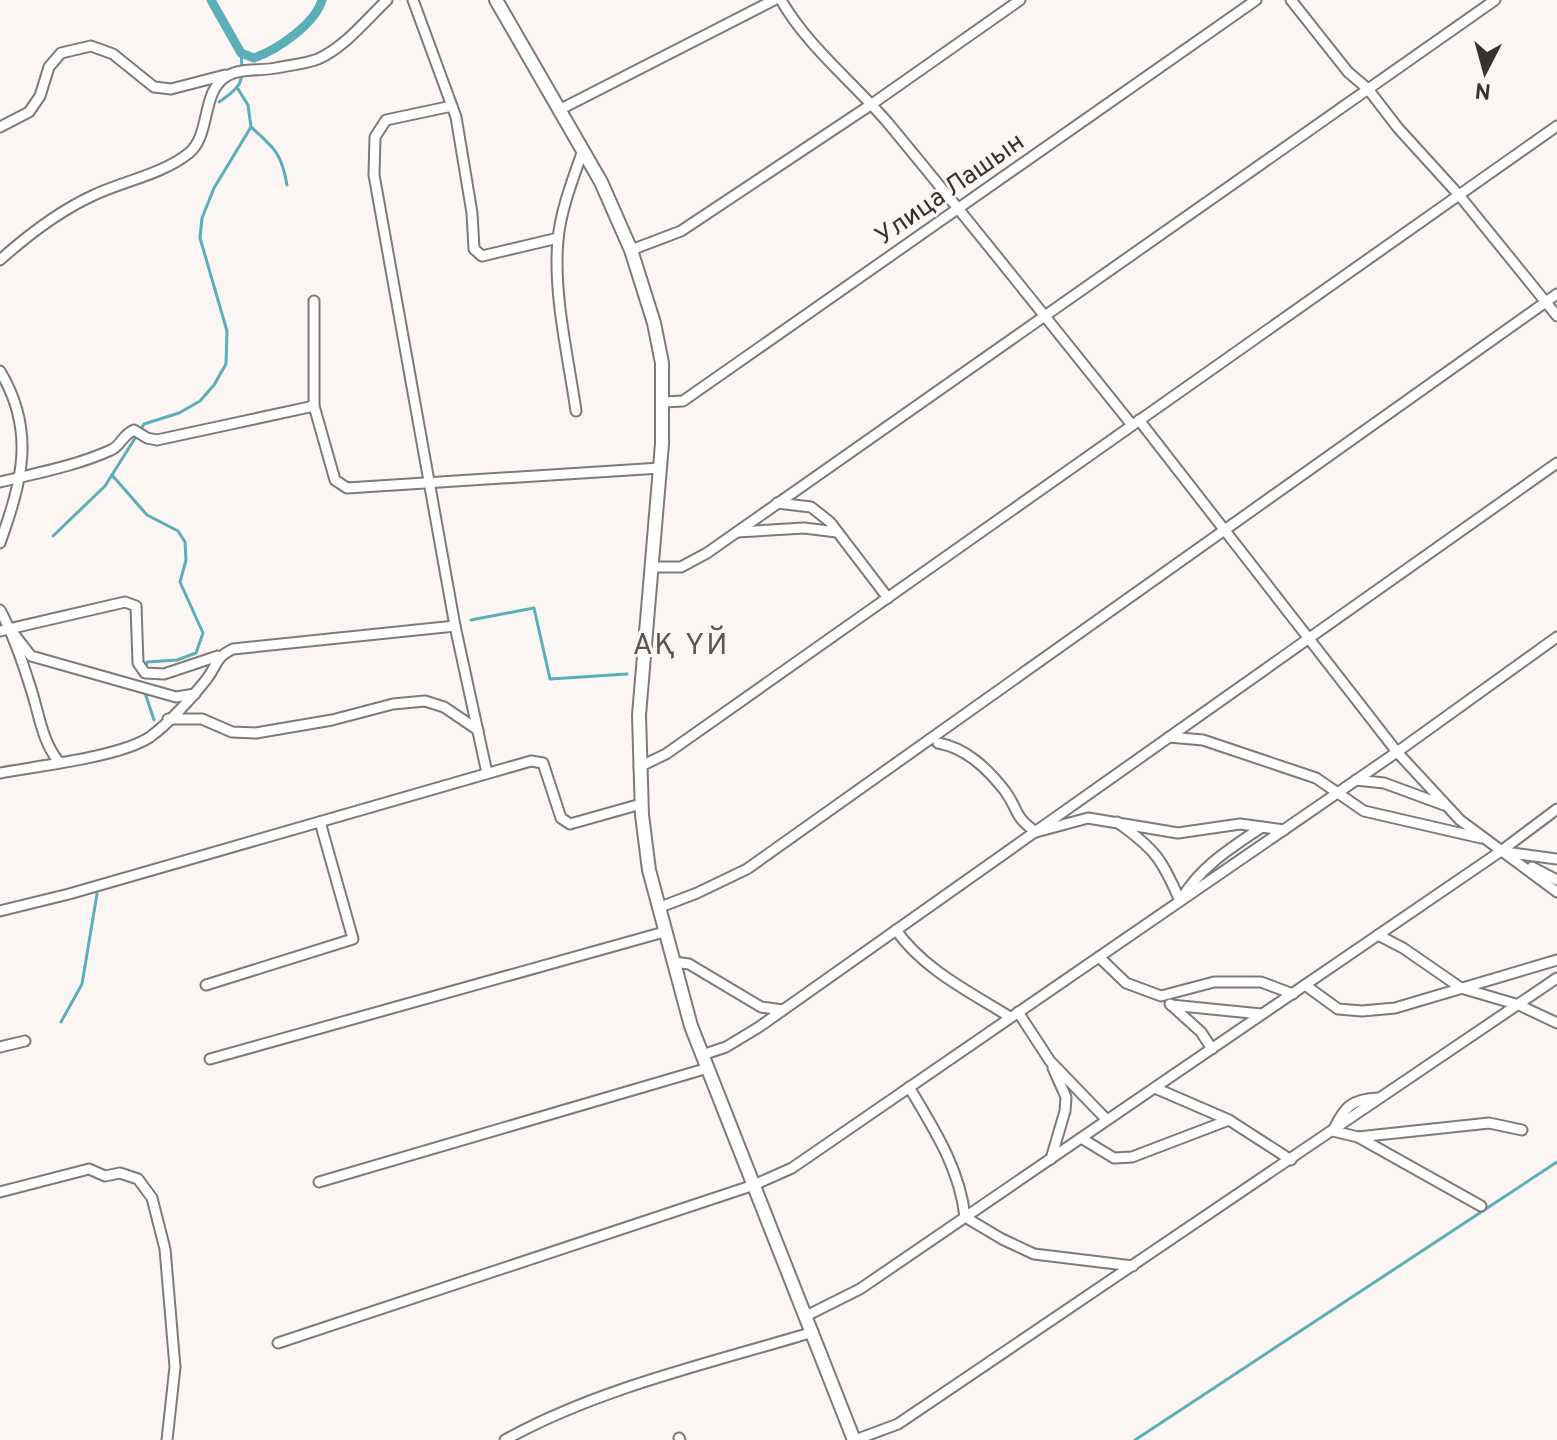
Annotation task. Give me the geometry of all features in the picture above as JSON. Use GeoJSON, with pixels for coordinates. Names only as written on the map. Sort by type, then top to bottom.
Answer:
{"type":"FeatureCollection","features":[{"type":"Feature","properties":{"kind":"main road"},"geometry":{"type":"LineString","coordinates":[[496,0],[601,182],[631,250],[654,323],[662,363],[664,402],[639,715],[641,804],[649,870],[691,1026],[854,1440]]}},
{"type":"Feature","properties":{"kind":"street"},"geometry":{"type":"LineString","coordinates":[[0,127],[29,112],[40,96],[49,67],[61,53],[91,46],[113,54],[154,87],[171,89],[246,71],[258,72],[316,59],[337,48],[387,0]]}},
{"type":"Feature","properties":{"kind":"street"},"geometry":{"type":"LineString","coordinates":[[413,0],[452,106],[472,213],[474,249],[482,256],[558,238]]}},
{"type":"Feature","properties":{"kind":"street"},"geometry":{"type":"LineString","coordinates":[[559,110],[773,0],[872,104],[959,208],[1044,316],[1223,529],[1397,752],[1448,807],[1485,839],[1557,892]]}},
{"type":"Feature","properties":{"kind":"street"},"geometry":{"type":"LineString","coordinates":[[631,250],[681,231],[872,104],[1020,0]]}},
{"type":"Feature","properties":{"kind":"street","name":"Улица Лашын"},"geometry":{"type":"LineString","coordinates":[[664,402],[683,401],[1256,0]]}},
{"type":"Feature","properties":{"kind":"street"},"geometry":{"type":"LineString","coordinates":[[1291,0],[1348,72],[1368,89],[1398,128],[1459,195],[1557,316]]}},
{"type":"Feature","properties":{"kind":"street"},"geometry":{"type":"LineString","coordinates":[[652,567],[681,567],[736,532],[1495,0]]}},
{"type":"Feature","properties":{"kind":"street"},"geometry":{"type":"LineString","coordinates":[[0,260],[34,229],[93,195],[170,164],[191,152],[201,133],[214,87],[228,75]]}},
{"type":"Feature","properties":{"kind":"street"},"geometry":{"type":"LineString","coordinates":[[452,106],[386,120],[375,137],[374,175],[455,626],[487,773]]}},
{"type":"Feature","properties":{"kind":"street"},"geometry":{"type":"LineString","coordinates":[[639,767],[666,754],[1557,126]]}},
{"type":"Feature","properties":{"kind":"street"},"geometry":{"type":"LineString","coordinates":[[576,411],[558,278],[558,238],[583,150]]}},
{"type":"Feature","properties":{"kind":"street"},"geometry":{"type":"LineString","coordinates":[[658,908],[747,869],[1557,294]]}},
{"type":"Feature","properties":{"kind":"street"},"geometry":{"type":"LineString","coordinates":[[314,301],[314,406],[335,480],[347,488],[660,468]]}},
{"type":"Feature","properties":{"kind":"street"},"geometry":{"type":"LineString","coordinates":[[0,371],[10,387],[20,418],[23,447],[20,477],[0,543]]}},
{"type":"Feature","properties":{"kind":"street"},"geometry":{"type":"LineString","coordinates":[[0,482],[64,466],[115,448],[124,435],[134,430],[157,440],[314,406]]}},
{"type":"Feature","properties":{"kind":"street"},"geometry":{"type":"LineString","coordinates":[[702,1055],[726,1047],[783,1010],[1557,463]]}},
{"type":"Feature","properties":{"kind":"street"},"geometry":{"type":"LineString","coordinates":[[777,503],[811,507],[830,522],[888,598]]}},
{"type":"Feature","properties":{"kind":"street"},"geometry":{"type":"LineString","coordinates":[[736,532],[804,528],[837,532]]}},
{"type":"Feature","properties":{"kind":"street"},"geometry":{"type":"LineString","coordinates":[[5,630],[125,602],[136,606],[138,663],[145,673],[164,674],[233,649],[455,626]]}},
{"type":"Feature","properties":{"kind":"street"},"geometry":{"type":"LineString","coordinates":[[0,610],[5,630],[31,687],[47,749],[59,762]]}},
{"type":"Feature","properties":{"kind":"street"},"geometry":{"type":"LineString","coordinates":[[5,630],[31,656],[176,697],[195,694]]}},
{"type":"Feature","properties":{"kind":"street"},"geometry":{"type":"LineString","coordinates":[[278,1343],[754,1185],[792,1168],[1397,752],[1557,637]]}},
{"type":"Feature","properties":{"kind":"street"},"geometry":{"type":"LineString","coordinates":[[0,773],[124,749],[150,737],[195,694],[210,676],[218,656]]}},
{"type":"Feature","properties":{"kind":"street"},"geometry":{"type":"LineString","coordinates":[[168,719],[202,719],[232,732],[256,733],[332,720],[393,704],[425,701],[444,707],[478,730]]}},
{"type":"Feature","properties":{"kind":"street"},"geometry":{"type":"LineString","coordinates":[[1169,737],[1203,740],[1316,778],[1364,811],[1485,839]]}},
{"type":"Feature","properties":{"kind":"street"},"geometry":{"type":"LineString","coordinates":[[938,743],[965,752],[982,767],[1006,793],[1020,821],[1036,832],[1088,818],[1178,833],[1240,824],[1284,830]]}},
{"type":"Feature","properties":{"kind":"street"},"geometry":{"type":"LineString","coordinates":[[0,911],[531,761],[543,763],[561,818],[570,824],[641,804]]}},
{"type":"Feature","properties":{"kind":"street"},"geometry":{"type":"LineString","coordinates":[[1356,780],[1384,783],[1448,807]]}},
{"type":"Feature","properties":{"kind":"street"},"geometry":{"type":"LineString","coordinates":[[1069,808],[1088,818]]}},
{"type":"Feature","properties":{"kind":"street"},"geometry":{"type":"LineString","coordinates":[[806,1316],[860,1289],[1555,815]]}},
{"type":"Feature","properties":{"kind":"street"},"geometry":{"type":"LineString","coordinates":[[1114,820],[1147,844],[1163,863],[1180,901]]}},
{"type":"Feature","properties":{"kind":"street"},"geometry":{"type":"LineString","coordinates":[[206,985],[353,939],[320,822]]}},
{"type":"Feature","properties":{"kind":"street"},"geometry":{"type":"LineString","coordinates":[[1180,901],[1193,880],[1209,864],[1262,827]]}},
{"type":"Feature","properties":{"kind":"street"},"geometry":{"type":"LineString","coordinates":[[1501,851],[1557,859]]}},
{"type":"Feature","properties":{"kind":"street"},"geometry":{"type":"LineString","coordinates":[[1501,851],[1557,880]]}},
{"type":"Feature","properties":{"kind":"street"},"geometry":{"type":"LineString","coordinates":[[896,930],[908,948],[931,967],[1014,1014],[1050,1061],[1106,1119]]}},
{"type":"Feature","properties":{"kind":"street"},"geometry":{"type":"LineString","coordinates":[[210,1059],[664,932]]}},
{"type":"Feature","properties":{"kind":"street"},"geometry":{"type":"LineString","coordinates":[[1378,935],[1403,948],[1461,988],[1519,1005],[1557,1023]]}},
{"type":"Feature","properties":{"kind":"street"},"geometry":{"type":"LineString","coordinates":[[1099,957],[1126,983],[1161,996],[1201,1032],[1212,1049]]}},
{"type":"Feature","properties":{"kind":"street"},"geometry":{"type":"LineString","coordinates":[[1305,985],[1338,1009],[1362,1011],[1395,1008],[1557,960]]}},
{"type":"Feature","properties":{"kind":"street"},"geometry":{"type":"LineString","coordinates":[[674,962],[689,964],[761,1007],[783,1010]]}},
{"type":"Feature","properties":{"kind":"street"},"geometry":{"type":"LineString","coordinates":[[854,1440],[898,1424],[1557,978]]}},
{"type":"Feature","properties":{"kind":"street"},"geometry":{"type":"LineString","coordinates":[[1161,996],[1214,982],[1261,982],[1293,994]]}},
{"type":"Feature","properties":{"kind":"street"},"geometry":{"type":"LineString","coordinates":[[1171,1005],[1261,1014]]}},
{"type":"Feature","properties":{"kind":"street"},"geometry":{"type":"LineString","coordinates":[[0,1047],[25,1041]]}},
{"type":"Feature","properties":{"kind":"street"},"geometry":{"type":"LineString","coordinates":[[1050,1061],[1066,1097],[1051,1159]]}},
{"type":"Feature","properties":{"kind":"street"},"geometry":{"type":"LineString","coordinates":[[319,1182],[708,1068]]}},
{"type":"Feature","properties":{"kind":"street"},"geometry":{"type":"LineString","coordinates":[[909,1087],[943,1144],[963,1192],[965,1217]]}},
{"type":"Feature","properties":{"kind":"street"},"geometry":{"type":"LineString","coordinates":[[1155,1088],[1229,1120],[1291,1160]]}},
{"type":"Feature","properties":{"kind":"street"},"geometry":{"type":"LineString","coordinates":[[1081,1138],[1114,1158],[1132,1157],[1229,1120]]}},
{"type":"Feature","properties":{"kind":"street"},"geometry":{"type":"LineString","coordinates":[[1358,1137],[1489,1123],[1522,1130]]}},
{"type":"Feature","properties":{"kind":"street"},"geometry":{"type":"LineString","coordinates":[[1333,1131],[1358,1137],[1481,1206]]}},
{"type":"Feature","properties":{"kind":"street"},"geometry":{"type":"LineString","coordinates":[[0,1192],[89,1169],[105,1176],[120,1173],[138,1179],[152,1198],[165,1249],[175,1367],[167,1440]]}},
{"type":"Feature","properties":{"kind":"street"},"geometry":{"type":"LineString","coordinates":[[965,1217],[1034,1254],[1133,1266]]}},
{"type":"Feature","properties":{"kind":"street"},"geometry":{"type":"LineString","coordinates":[[505,1440],[533,1424],[638,1385],[813,1332]]}},
{"type":"Feature","properties":{"kind":"waterway"},"geometry":{"type":"LineString","coordinates":[[211,0],[241,53],[254,58],[294,35],[312,18],[322,0]]}},
{"type":"Feature","properties":{"kind":"waterway"},"geometry":{"type":"LineString","coordinates":[[219,102],[240,82],[241,53]]}},
{"type":"Feature","properties":{"kind":"waterway"},"geometry":{"type":"LineString","coordinates":[[53,536],[105,486],[144,424],[179,413],[200,401],[226,364],[227,331],[200,238],[202,218],[214,188],[251,127],[248,105],[238,89]]}},
{"type":"Feature","properties":{"kind":"waterway"},"geometry":{"type":"LineString","coordinates":[[251,127],[276,152],[287,185]]}},
{"type":"Feature","properties":{"kind":"waterway"},"geometry":{"type":"LineString","coordinates":[[112,475],[147,515],[178,531],[185,542],[186,560],[180,582],[203,633],[196,653],[177,660],[147,662],[145,668]]}},
{"type":"Feature","properties":{"kind":"waterway"},"geometry":{"type":"LineString","coordinates":[[471,620],[534,608],[550,679],[627,674]]}},
{"type":"Feature","properties":{"kind":"waterway"},"geometry":{"type":"LineString","coordinates":[[144,690],[154,720]]}},
{"type":"Feature","properties":{"kind":"waterway"},"geometry":{"type":"LineString","coordinates":[[61,1022],[82,984],[97,894]]}},
{"type":"Feature","properties":{"kind":"waterway"},"geometry":{"type":"LineString","coordinates":[[1135,1440],[1557,1162]]}},
{"type":"Feature","properties":{"kind":"district","name":"АҚ ҮЙ"},"geometry":{"type":"Point","coordinates":[681,644]}}]}
